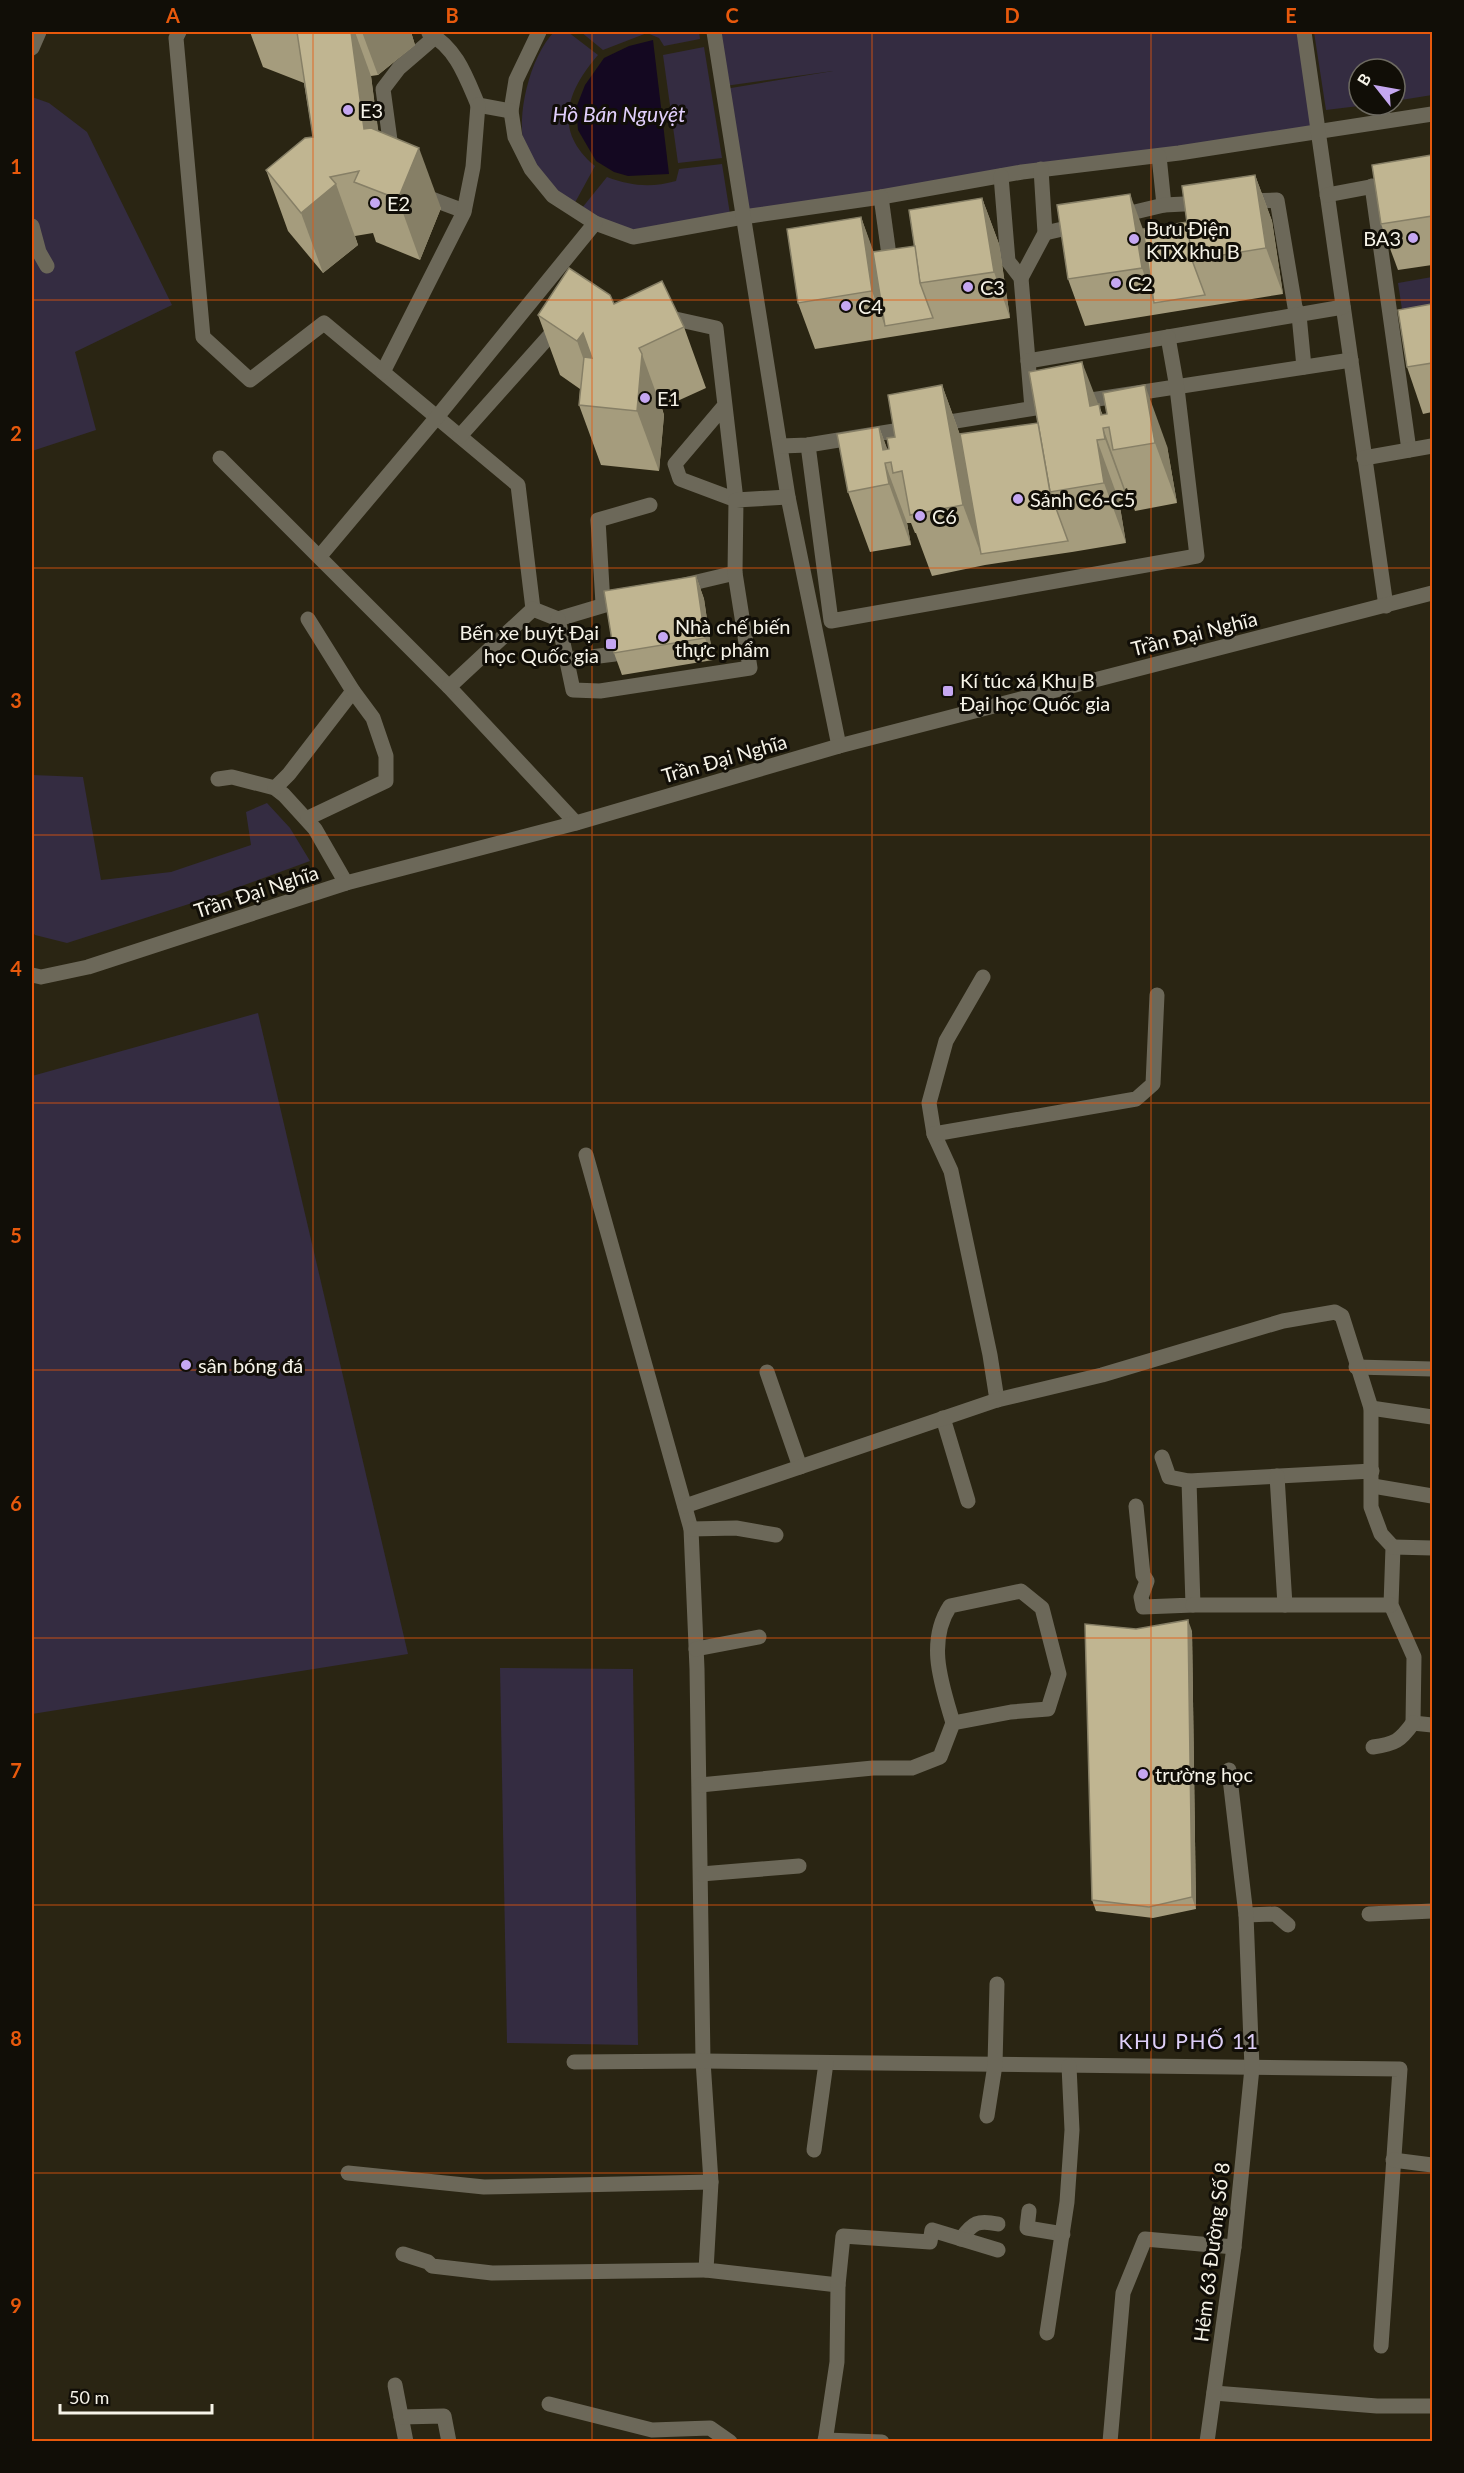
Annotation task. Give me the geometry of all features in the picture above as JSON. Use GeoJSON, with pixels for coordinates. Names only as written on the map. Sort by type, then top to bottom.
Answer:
{"type":"FeatureCollection","features":[{"type":"Feature","properties":{"kind":"street"},"geometry":{"type":"LineString","coordinates":[[32,48],[39,32]]}},
{"type":"Feature","properties":{"kind":"street"},"geometry":{"type":"LineString","coordinates":[[179,32],[176,38],[202,337],[250,380],[324,322],[518,485],[533,609]]}},
{"type":"Feature","properties":{"kind":"street"},"geometry":{"type":"LineString","coordinates":[[539,32],[516,80],[511,111],[515,137],[531,168],[553,196],[595,223],[633,237],[1001,176],[1159,156],[1432,114]]}},
{"type":"Feature","properties":{"kind":"street"},"geometry":{"type":"LineString","coordinates":[[714,32],[788,497],[839,746]]}},
{"type":"Feature","properties":{"kind":"street"},"geometry":{"type":"LineString","coordinates":[[1304,32],[1386,606]]}},
{"type":"Feature","properties":{"kind":"street"},"geometry":{"type":"LineString","coordinates":[[384,372],[464,211],[474,167],[478,105],[459,61],[431,34],[383,88],[395,175]]}},
{"type":"Feature","properties":{"kind":"street"},"geometry":{"type":"LineString","coordinates":[[478,105],[511,111]]}},
{"type":"Feature","properties":{"kind":"street"},"geometry":{"type":"LineString","coordinates":[[1159,156],[1164,205]]}},
{"type":"Feature","properties":{"kind":"street"},"geometry":{"type":"LineString","coordinates":[[1021,278],[1045,233],[1041,170]]}},
{"type":"Feature","properties":{"kind":"street"},"geometry":{"type":"LineString","coordinates":[[1001,176],[1008,261],[1021,278],[1032,408]]}},
{"type":"Feature","properties":{"kind":"street"},"geometry":{"type":"LineString","coordinates":[[1327,195],[1392,183]]}},
{"type":"Feature","properties":{"kind":"street"},"geometry":{"type":"LineString","coordinates":[[1372,186],[1409,450]]}},
{"type":"Feature","properties":{"kind":"street"},"geometry":{"type":"LineString","coordinates":[[408,190],[464,211]]}},
{"type":"Feature","properties":{"kind":"street"},"geometry":{"type":"LineString","coordinates":[[881,197],[889,255]]}},
{"type":"Feature","properties":{"kind":"street"},"geometry":{"type":"LineString","coordinates":[[1045,233],[1164,205],[1277,200],[1295,307],[1299,315],[1304,367]]}},
{"type":"Feature","properties":{"kind":"street"},"geometry":{"type":"LineString","coordinates":[[320,556],[595,223]]}},
{"type":"Feature","properties":{"kind":"street"},"geometry":{"type":"LineString","coordinates":[[32,226],[39,252],[47,266]]}},
{"type":"Feature","properties":{"kind":"street"},"geometry":{"type":"LineString","coordinates":[[1028,361],[1343,308]]}},
{"type":"Feature","properties":{"kind":"street"},"geometry":{"type":"LineString","coordinates":[[558,619],[573,690],[600,691],[750,668],[735,573],[736,500],[716,328],[644,313]]}},
{"type":"Feature","properties":{"kind":"street"},"geometry":{"type":"LineString","coordinates":[[460,436],[569,314]]}},
{"type":"Feature","properties":{"kind":"street"},"geometry":{"type":"LineString","coordinates":[[808,445],[831,621],[1197,556],[1177,388],[1168,337]]}},
{"type":"Feature","properties":{"kind":"street"},"geometry":{"type":"LineString","coordinates":[[781,446],[808,445],[1032,408],[1351,360]]}},
{"type":"Feature","properties":{"kind":"street"},"geometry":{"type":"LineString","coordinates":[[725,405],[675,464],[680,479],[736,500],[788,497]]}},
{"type":"Feature","properties":{"kind":"street"},"geometry":{"type":"LineString","coordinates":[[1364,458],[1432,446]]}},
{"type":"Feature","properties":{"kind":"street"},"geometry":{"type":"LineString","coordinates":[[220,458],[450,687],[576,823]]}},
{"type":"Feature","properties":{"kind":"street"},"geometry":{"type":"LineString","coordinates":[[603,604],[598,520],[650,505]]}},
{"type":"Feature","properties":{"kind":"street"},"geometry":{"type":"LineString","coordinates":[[669,588],[735,573]]}},
{"type":"Feature","properties":{"kind":"street","name":"Trần Đại Nghĩa"},"geometry":{"type":"LineString","coordinates":[[32,975],[41,977],[88,967],[346,884],[576,823],[839,746],[1432,593]]}},
{"type":"Feature","properties":{"kind":"street"},"geometry":{"type":"LineString","coordinates":[[533,609],[558,619],[636,596]]}},
{"type":"Feature","properties":{"kind":"street"},"geometry":{"type":"LineString","coordinates":[[450,687],[533,609]]}},
{"type":"Feature","properties":{"kind":"street"},"geometry":{"type":"LineString","coordinates":[[308,619],[353,691],[373,718],[386,756],[386,781],[308,818]]}},
{"type":"Feature","properties":{"kind":"street"},"geometry":{"type":"LineString","coordinates":[[567,660],[615,654]]}},
{"type":"Feature","properties":{"kind":"street"},"geometry":{"type":"LineString","coordinates":[[275,788],[289,774],[353,691]]}},
{"type":"Feature","properties":{"kind":"street"},"geometry":{"type":"LineString","coordinates":[[218,779],[232,777],[275,788],[284,795],[308,818],[346,884]]}},
{"type":"Feature","properties":{"kind":"street"},"geometry":{"type":"LineString","coordinates":[[983,977],[946,1041],[929,1102],[934,1134],[951,1171],[998,1400]]}},
{"type":"Feature","properties":{"kind":"street"},"geometry":{"type":"LineString","coordinates":[[934,1134],[1136,1099],[1153,1084],[1157,994]]}},
{"type":"Feature","properties":{"kind":"street"},"geometry":{"type":"LineString","coordinates":[[586,1155],[691,1529],[700,1785],[703,2061],[711,2181],[706,2270]]}},
{"type":"Feature","properties":{"kind":"street"},"geometry":{"type":"LineString","coordinates":[[685,1506],[998,1400],[1102,1375],[1283,1321],[1335,1312],[1342,1316],[1356,1367],[1371,1408],[1373,1486],[1371,1507],[1381,1534],[1393,1547],[1391,1605],[1414,1657],[1413,1723],[1403,1737],[1392,1745],[1373,1747]]}},
{"type":"Feature","properties":{"kind":"street"},"geometry":{"type":"LineString","coordinates":[[1356,1367],[1432,1369]]}},
{"type":"Feature","properties":{"kind":"street"},"geometry":{"type":"LineString","coordinates":[[767,1372],[800,1467]]}},
{"type":"Feature","properties":{"kind":"street"},"geometry":{"type":"LineString","coordinates":[[1371,1408],[1432,1417]]}},
{"type":"Feature","properties":{"kind":"street"},"geometry":{"type":"LineString","coordinates":[[943,1418],[968,1501]]}},
{"type":"Feature","properties":{"kind":"street"},"geometry":{"type":"LineString","coordinates":[[1162,1457],[1168,1477],[1189,1481],[1372,1471]]}},
{"type":"Feature","properties":{"kind":"street"},"geometry":{"type":"LineString","coordinates":[[1277,1476],[1285,1605]]}},
{"type":"Feature","properties":{"kind":"street"},"geometry":{"type":"LineString","coordinates":[[1189,1481],[1193,1605]]}},
{"type":"Feature","properties":{"kind":"street"},"geometry":{"type":"LineString","coordinates":[[1373,1486],[1432,1496]]}},
{"type":"Feature","properties":{"kind":"street"},"geometry":{"type":"LineString","coordinates":[[1136,1506],[1143,1575],[1147,1581],[1141,1597],[1143,1607],[1391,1605]]}},
{"type":"Feature","properties":{"kind":"street"},"geometry":{"type":"LineString","coordinates":[[691,1529],[736,1528],[776,1535]]}},
{"type":"Feature","properties":{"kind":"street"},"geometry":{"type":"LineString","coordinates":[[1393,1547],[1432,1548]]}},
{"type":"Feature","properties":{"kind":"street"},"geometry":{"type":"LineString","coordinates":[[700,1785],[873,1768],[912,1768],[940,1757],[953,1723],[939,1669],[937,1648],[938,1632],[944,1616],[950,1606],[1021,1591],[1042,1608],[1059,1674],[1048,1709],[1011,1712],[953,1723]]}},
{"type":"Feature","properties":{"kind":"street"},"geometry":{"type":"LineString","coordinates":[[696,1649],[759,1637]]}},
{"type":"Feature","properties":{"kind":"street"},"geometry":{"type":"LineString","coordinates":[[1413,1723],[1432,1725]]}},
{"type":"Feature","properties":{"kind":"street","name":"Hẻm 63 Đường Số 8"},"geometry":{"type":"LineString","coordinates":[[1207,2442],[1234,2247],[1252,2068],[1246,1915],[1229,1770]]}},
{"type":"Feature","properties":{"kind":"street"},"geometry":{"type":"LineString","coordinates":[[701,1874],[799,1866]]}},
{"type":"Feature","properties":{"kind":"street"},"geometry":{"type":"LineString","coordinates":[[1369,1914],[1432,1911]]}},
{"type":"Feature","properties":{"kind":"street"},"geometry":{"type":"LineString","coordinates":[[1246,1915],[1275,1914],[1288,1925]]}},
{"type":"Feature","properties":{"kind":"street"},"geometry":{"type":"LineString","coordinates":[[987,2115],[995,2065],[997,1984]]}},
{"type":"Feature","properties":{"kind":"street"},"geometry":{"type":"LineString","coordinates":[[574,2062],[703,2061],[1400,2070],[1381,2346]]}},
{"type":"Feature","properties":{"kind":"street"},"geometry":{"type":"LineString","coordinates":[[814,2150],[826,2063]]}},
{"type":"Feature","properties":{"kind":"street"},"geometry":{"type":"LineString","coordinates":[[1047,2333],[1068,2202],[1072,2130],[1069,2066]]}},
{"type":"Feature","properties":{"kind":"street"},"geometry":{"type":"LineString","coordinates":[[1393,2160],[1432,2165]]}},
{"type":"Feature","properties":{"kind":"street"},"geometry":{"type":"LineString","coordinates":[[348,2173],[484,2187],[711,2181]]}},
{"type":"Feature","properties":{"kind":"street"},"geometry":{"type":"LineString","coordinates":[[1029,2211],[1027,2229],[1063,2234]]}},
{"type":"Feature","properties":{"kind":"street"},"geometry":{"type":"LineString","coordinates":[[961,2239],[973,2225],[982,2221],[998,2224]]}},
{"type":"Feature","properties":{"kind":"street"},"geometry":{"type":"LineString","coordinates":[[882,2442],[825,2441],[837,2362],[838,2285],[843,2236],[930,2242],[932,2230],[998,2250]]}},
{"type":"Feature","properties":{"kind":"street"},"geometry":{"type":"LineString","coordinates":[[1110,2442],[1123,2293],[1145,2239],[1234,2247]]}},
{"type":"Feature","properties":{"kind":"street"},"geometry":{"type":"LineString","coordinates":[[403,2254],[428,2262],[432,2266],[492,2273],[706,2270],[838,2285]]}},
{"type":"Feature","properties":{"kind":"street"},"geometry":{"type":"LineString","coordinates":[[395,2385],[406,2442]]}},
{"type":"Feature","properties":{"kind":"street"},"geometry":{"type":"LineString","coordinates":[[1214,2393],[1377,2406],[1432,2406]]}},
{"type":"Feature","properties":{"kind":"street"},"geometry":{"type":"LineString","coordinates":[[549,2404],[652,2430],[710,2428],[730,2442]]}},
{"type":"Feature","properties":{"kind":"street"},"geometry":{"type":"LineString","coordinates":[[401,2417],[444,2416],[449,2442]]}},
{"type":"Feature","properties":{"kind":"shaded area"},"geometry":{"type":"Polygon","coordinates":[[[554,32],[568,32],[598,55],[578,83],[569,111],[569,125],[573,139],[582,153],[595,166],[572,208],[528,155],[522,136],[523,104],[532,71],[545,43],[554,32]]]}},
{"type":"Feature","properties":{"kind":"shaded area"},"geometry":{"type":"Polygon","coordinates":[[[581,32],[699,32],[700,39],[664,46],[659,38],[647,33],[603,50],[581,32]]]}},
{"type":"Feature","properties":{"kind":"shaded area"},"geometry":{"type":"Polygon","coordinates":[[[716,32],[1303,32],[1316,134],[743,217],[725,89],[833,71],[725,86],[716,32]]]}},
{"type":"Feature","properties":{"kind":"shaded area"},"geometry":{"type":"Polygon","coordinates":[[[1314,32],[1432,32],[1432,95],[1407,99],[1407,57],[1347,57],[1347,107],[1326,110],[1314,32]]]}},
{"type":"Feature","properties":{"kind":"shaded area"},"geometry":{"type":"Polygon","coordinates":[[[704,47],[722,158],[678,163],[663,55],[704,47]]]}},
{"type":"Feature","properties":{"kind":"shaded area"},"geometry":{"type":"Polygon","coordinates":[[[32,97],[49,103],[87,132],[172,305],[75,352],[96,430],[32,451],[32,97]]]}},
{"type":"Feature","properties":{"kind":"shaded area"},"geometry":{"type":"Polygon","coordinates":[[[722,164],[730,214],[626,231],[594,217],[582,208],[607,177],[633,184],[658,185],[676,181],[679,169],[722,164]]]}},
{"type":"Feature","properties":{"kind":"shaded area"},"geometry":{"type":"Polygon","coordinates":[[[1432,277],[1432,353],[1409,356],[1398,283],[1432,277]]]}},
{"type":"Feature","properties":{"kind":"shaded area"},"geometry":{"type":"Polygon","coordinates":[[[32,775],[83,777],[101,880],[171,872],[251,845],[246,812],[267,803],[290,828],[310,861],[214,896],[67,943],[35,935],[32,931],[32,775]]]}},
{"type":"Feature","properties":{"kind":"shaded area","name":"sân bóng đá"},"geometry":{"type":"Polygon","coordinates":[[[258,1013],[408,1654],[32,1714],[32,1076],[258,1013]]]}},
{"type":"Feature","properties":{"kind":"shaded area"},"geometry":{"type":"Polygon","coordinates":[[[500,1668],[633,1669],[638,2045],[507,2043],[500,1668]]]}},
{"type":"Feature","properties":{"kind":"water","name":"Hồ Bán Nguyệt"},"geometry":{"type":"Polygon","coordinates":[[[653,40],[669,174],[628,176],[614,172],[596,161],[578,130],[576,108],[585,85],[604,58],[629,46],[653,40]]]}},
{"type":"Feature","properties":{"kind":"building"},"geometry":{"type":"Polygon","coordinates":[[[297,32],[351,32],[364,129],[371,128],[419,148],[398,199],[354,182],[359,171],[330,177],[336,184],[301,213],[266,170],[305,138],[313,137],[297,32]]]}},
{"type":"Feature","properties":{"kind":"building"},"geometry":{"type":"Polygon","coordinates":[[[1432,155],[1432,216],[1381,224],[1372,165],[1432,155]]]}},
{"type":"Feature","properties":{"kind":"building"},"geometry":{"type":"Polygon","coordinates":[[[1255,175],[1266,248],[1192,260],[1182,186],[1255,175]]]}},
{"type":"Feature","properties":{"kind":"building"},"geometry":{"type":"Polygon","coordinates":[[[1130,194],[1142,268],[1068,279],[1057,205],[1130,194]]]}},
{"type":"Feature","properties":{"kind":"building"},"geometry":{"type":"Polygon","coordinates":[[[982,198],[994,272],[920,283],[909,210],[982,198]]]}},
{"type":"Feature","properties":{"kind":"building"},"geometry":{"type":"Polygon","coordinates":[[[861,217],[872,291],[798,303],[787,229],[861,217]]]}},
{"type":"Feature","properties":{"kind":"building"},"geometry":{"type":"Polygon","coordinates":[[[1187,222],[1192,260],[1205,295],[1154,303],[1143,229],[1187,222]]]}},
{"type":"Feature","properties":{"kind":"building"},"geometry":{"type":"Polygon","coordinates":[[[915,246],[920,283],[933,318],[885,326],[873,252],[915,246]]]}},
{"type":"Feature","properties":{"kind":"building"},"geometry":{"type":"Polygon","coordinates":[[[569,268],[610,295],[614,304],[662,281],[684,327],[639,348],[642,354],[637,411],[579,405],[584,357],[592,358],[583,333],[577,341],[538,315],[569,268]]]}},
{"type":"Feature","properties":{"kind":"building"},"geometry":{"type":"Polygon","coordinates":[[[1432,304],[1432,363],[1407,367],[1398,310],[1432,304]]]}},
{"type":"Feature","properties":{"kind":"building"},"geometry":{"type":"Polygon","coordinates":[[[1082,362],[1090,406],[1099,404],[1101,415],[1107,414],[1103,393],[1145,385],[1155,443],[1113,450],[1109,427],[1103,428],[1105,439],[1097,440],[1104,483],[1050,492],[1029,372],[1082,362]]]}},
{"type":"Feature","properties":{"kind":"building"},"geometry":{"type":"Polygon","coordinates":[[[942,385],[963,505],[910,515],[902,471],[893,473],[891,462],[885,463],[889,484],[848,492],[837,434],[879,427],[883,450],[889,449],[887,438],[895,437],[888,395],[942,385]]]}},
{"type":"Feature","properties":{"kind":"building","name":"Sảnh C6-C5"},"geometry":{"type":"Polygon","coordinates":[[[1038,423],[1050,492],[1068,541],[981,554],[960,434],[1038,423]]]}},
{"type":"Feature","properties":{"kind":"building"},"geometry":{"type":"Polygon","coordinates":[[[696,576],[705,638],[614,653],[604,591],[696,576]]]}},
{"type":"Feature","properties":{"kind":"building","name":"trường học"},"geometry":{"type":"Polygon","coordinates":[[[1188,1620],[1192,1897],[1149,1907],[1092,1900],[1085,1624],[1136,1629],[1188,1620]]]}},
{"type":"Feature","properties":{"kind":"place","name":"E3"},"geometry":{"type":"Point","coordinates":[348,110]}},
{"type":"Feature","properties":{"kind":"place","name":"E2"},"geometry":{"type":"Point","coordinates":[375,203]}},
{"type":"Feature","properties":{"kind":"place","name":"BA3"},"geometry":{"type":"Point","coordinates":[1413,238]}},
{"type":"Feature","properties":{"kind":"place","name":"Bưu Điện KTX khu B"},"geometry":{"type":"Point","coordinates":[1134,239]}},
{"type":"Feature","properties":{"kind":"place","name":"C2"},"geometry":{"type":"Point","coordinates":[1116,283]}},
{"type":"Feature","properties":{"kind":"place","name":"C3"},"geometry":{"type":"Point","coordinates":[968,287]}},
{"type":"Feature","properties":{"kind":"place","name":"C4"},"geometry":{"type":"Point","coordinates":[846,306]}},
{"type":"Feature","properties":{"kind":"place","name":"E1"},"geometry":{"type":"Point","coordinates":[645,398]}},
{"type":"Feature","properties":{"kind":"place","name":"Sảnh C6-C5"},"geometry":{"type":"Point","coordinates":[1018,499]}},
{"type":"Feature","properties":{"kind":"place","name":"C6"},"geometry":{"type":"Point","coordinates":[920,516]}},
{"type":"Feature","properties":{"kind":"place","name":"Nhà chế biến thực phẩm"},"geometry":{"type":"Point","coordinates":[663,637]}},
{"type":"Feature","properties":{"kind":"place","name":"Bến xe buýt Đại học Quốc gia"},"geometry":{"type":"Point","coordinates":[611,644]}},
{"type":"Feature","properties":{"kind":"place","name":"Kí túc xá Khu B Đại học Quốc gia"},"geometry":{"type":"Point","coordinates":[948,691]}},
{"type":"Feature","properties":{"kind":"place","name":"sân bóng đá"},"geometry":{"type":"Point","coordinates":[186,1365]}},
{"type":"Feature","properties":{"kind":"place","name":"trường học"},"geometry":{"type":"Point","coordinates":[1143,1774]}},
{"type":"Feature","properties":{"kind":"district","name":"KHU PHỐ 11"},"geometry":{"type":"Point","coordinates":[1189,2040]}}]}
